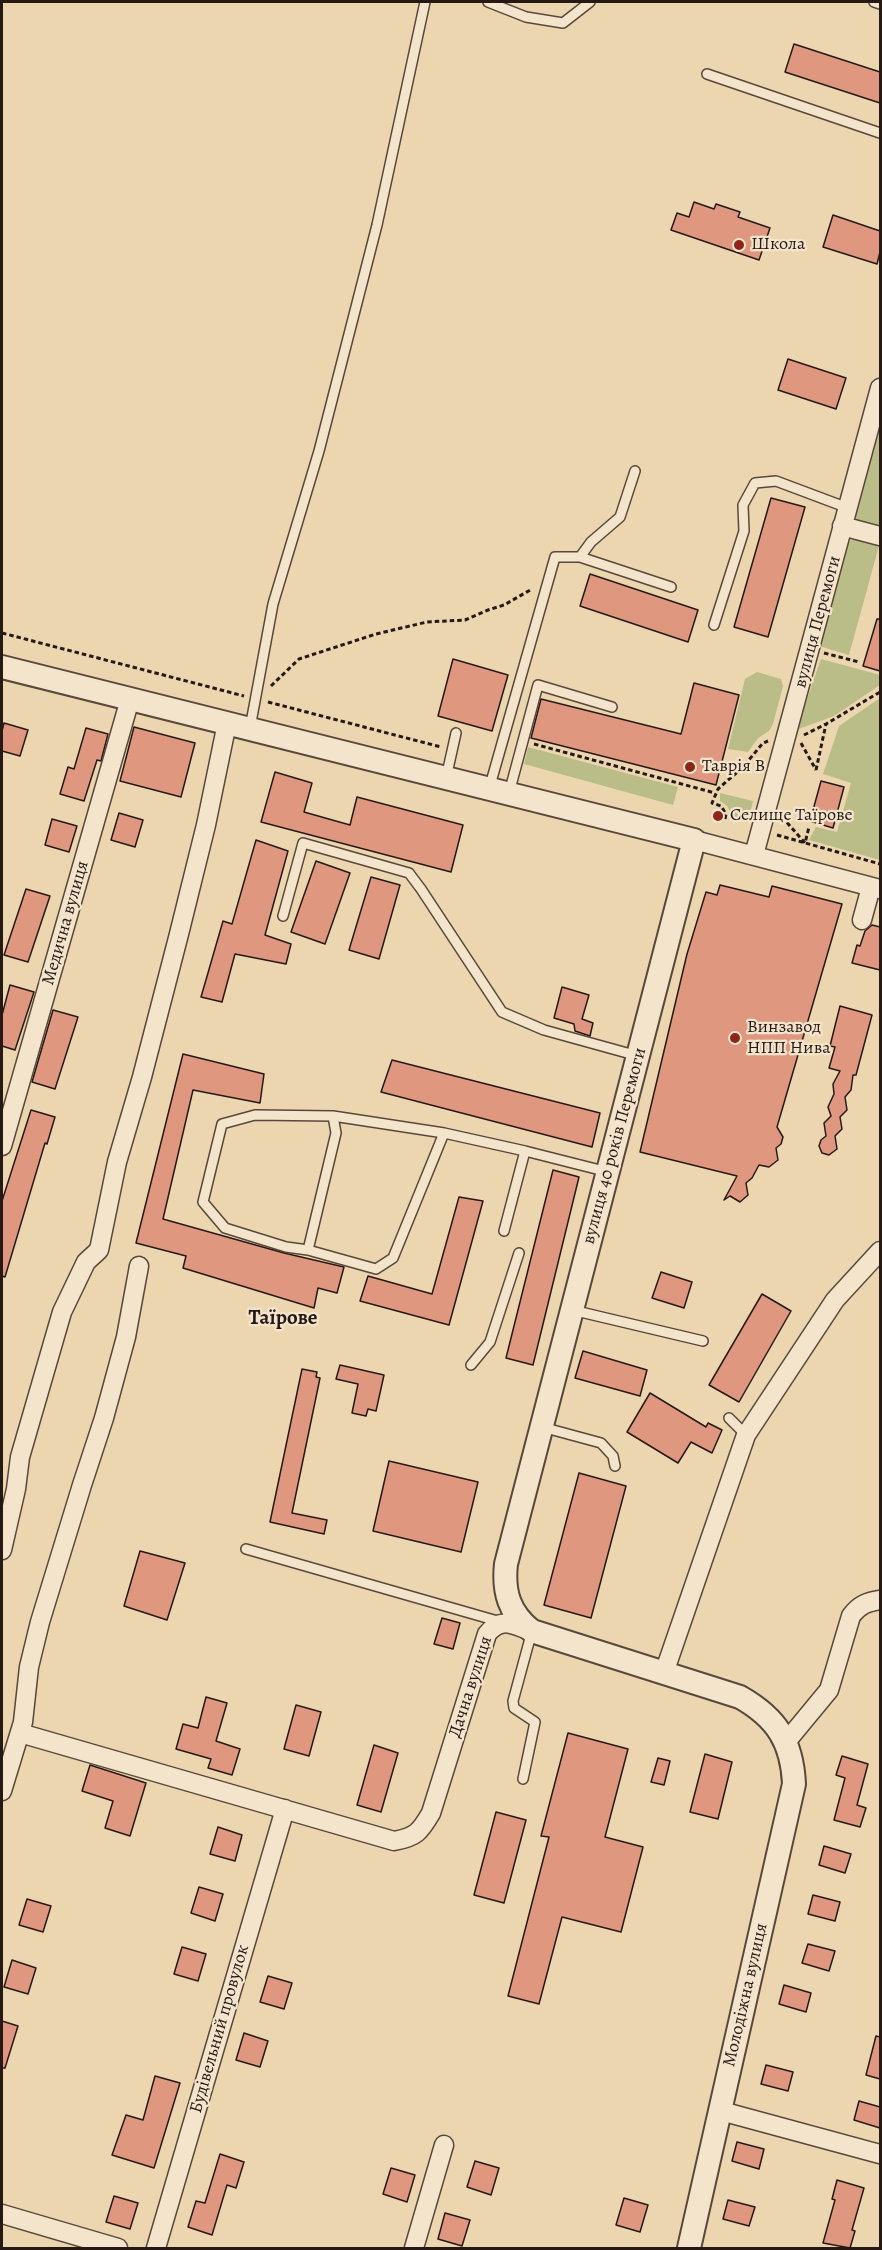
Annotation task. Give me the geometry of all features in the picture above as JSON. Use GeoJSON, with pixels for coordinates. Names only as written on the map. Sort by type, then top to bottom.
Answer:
{"type":"FeatureCollection","features":[{"type":"Feature","properties":{"kind":"street","name":"вулиця Перемоги"},"geometry":{"type":"LineString","coordinates":[[754,855],[880,388]]}},
{"type":"Feature","properties":{"kind":"street"},"geometry":{"type":"LineString","coordinates":[[842,526],[880,536]]}},
{"type":"Feature","properties":{"kind":"street"},"geometry":{"type":"LineString","coordinates":[[2,667],[754,855],[876,888],[862,920]]}},
{"type":"Feature","properties":{"kind":"street","name":"Медична вулиця"},"geometry":{"type":"LineString","coordinates":[[2,1146],[130,699]]}},
{"type":"Feature","properties":{"kind":"street"},"geometry":{"type":"LineString","coordinates":[[2,1550],[16,1490],[20,1457],[62,1312],[86,1262],[99,1250],[117,1162],[142,1077],[206,825],[227,723]]}},
{"type":"Feature","properties":{"kind":"street","name":"вулиця 40 років Перемоги"},"geometry":{"type":"LineString","coordinates":[[532,1631],[513,1613],[505,1593],[506,1564],[694,840]]}},
{"type":"Feature","properties":{"kind":"street"},"geometry":{"type":"LineString","coordinates":[[664,1673],[746,1435],[835,1300],[880,1251]]}},
{"type":"Feature","properties":{"kind":"street"},"geometry":{"type":"LineString","coordinates":[[2,1791],[20,1733],[29,1667],[40,1622],[104,1418],[126,1337],[139,1266]]}},
{"type":"Feature","properties":{"kind":"street"},"geometry":{"type":"LineString","coordinates":[[786,1742],[829,1690],[852,1616],[858,1607],[880,1600]]}},
{"type":"Feature","properties":{"kind":"street","name":"Дачна вулиця"},"geometry":{"type":"LineString","coordinates":[[20,1733],[394,1841],[411,1838],[423,1828],[431,1813],[487,1634],[493,1626],[503,1622],[740,1696],[758,1707],[774,1722],[786,1742]]}},
{"type":"Feature","properties":{"kind":"street","name":"Молодіжна вулиця"},"geometry":{"type":"LineString","coordinates":[[689,2248],[794,1784],[786,1742]]}},
{"type":"Feature","properties":{"kind":"street","name":"Будівельний провулок"},"geometry":{"type":"LineString","coordinates":[[156,2248],[285,1809]]}},
{"type":"Feature","properties":{"kind":"street"},"geometry":{"type":"LineString","coordinates":[[721,2111],[880,2154]]}},
{"type":"Feature","properties":{"kind":"street"},"geometry":{"type":"LineString","coordinates":[[414,2248],[444,2145]]}},
{"type":"Feature","properties":{"kind":"street"},"geometry":{"type":"LineString","coordinates":[[2,2214],[118,2248]]}},
{"type":"Feature","properties":{"kind":"lane"},"geometry":{"type":"LineString","coordinates":[[250,729],[273,604],[319,451],[375,236],[425,2]]}},
{"type":"Feature","properties":{"kind":"lane"},"geometry":{"type":"LineString","coordinates":[[488,2],[526,17],[563,23],[590,2]]}},
{"type":"Feature","properties":{"kind":"lane"},"geometry":{"type":"LineString","coordinates":[[874,2],[880,3]]}},
{"type":"Feature","properties":{"kind":"lane"},"geometry":{"type":"LineString","coordinates":[[707,74],[880,133]]}},
{"type":"Feature","properties":{"kind":"lane"},"geometry":{"type":"LineString","coordinates":[[580,557],[591,542],[620,517],[635,471]]}},
{"type":"Feature","properties":{"kind":"lane"},"geometry":{"type":"LineString","coordinates":[[714,625],[744,531],[743,505],[755,483],[776,481],[848,508]]}},
{"type":"Feature","properties":{"kind":"lane"},"geometry":{"type":"LineString","coordinates":[[499,791],[555,558],[580,557],[671,587]]}},
{"type":"Feature","properties":{"kind":"lane"},"geometry":{"type":"LineString","coordinates":[[499,791],[523,741],[538,685],[612,707]]}},
{"type":"Feature","properties":{"kind":"lane"},"geometry":{"type":"LineString","coordinates":[[446,778],[456,733]]}},
{"type":"Feature","properties":{"kind":"lane"},"geometry":{"type":"LineString","coordinates":[[283,916],[303,843],[409,873],[422,888],[502,1012],[544,1030],[638,1056]]}},
{"type":"Feature","properties":{"kind":"lane"},"geometry":{"type":"LineString","coordinates":[[444,1133],[393,1258],[376,1269],[308,1250],[286,1247],[225,1227],[203,1202],[222,1124],[255,1115],[333,1116],[444,1133],[608,1172]]}},
{"type":"Feature","properties":{"kind":"lane"},"geometry":{"type":"LineString","coordinates":[[308,1250],[336,1134],[333,1116]]}},
{"type":"Feature","properties":{"kind":"lane"},"geometry":{"type":"LineString","coordinates":[[504,1231],[525,1151]]}},
{"type":"Feature","properties":{"kind":"lane"},"geometry":{"type":"LineString","coordinates":[[471,1365],[490,1342],[519,1253]]}},
{"type":"Feature","properties":{"kind":"lane"},"geometry":{"type":"LineString","coordinates":[[572,1310],[703,1341]]}},
{"type":"Feature","properties":{"kind":"lane"},"geometry":{"type":"LineString","coordinates":[[729,1418],[746,1435]]}},
{"type":"Feature","properties":{"kind":"lane"},"geometry":{"type":"LineString","coordinates":[[542,1427],[601,1443],[613,1456],[615,1466]]}},
{"type":"Feature","properties":{"kind":"lane"},"geometry":{"type":"LineString","coordinates":[[246,1549],[503,1622]]}},
{"type":"Feature","properties":{"kind":"lane"},"geometry":{"type":"LineString","coordinates":[[523,1779],[535,1722],[514,1708],[513,1701],[532,1631]]}},
{"type":"Feature","properties":{"kind":"path"},"geometry":{"type":"LineString","coordinates":[[257,699],[299,659],[376,634],[427,622],[465,620],[504,605],[549,579]]}},
{"type":"Feature","properties":{"kind":"path"},"geometry":{"type":"LineString","coordinates":[[2,633],[452,750]]}},
{"type":"Feature","properties":{"kind":"path"},"geometry":{"type":"LineString","coordinates":[[811,649],[859,662]]}},
{"type":"Feature","properties":{"kind":"path"},"geometry":{"type":"LineString","coordinates":[[826,724],[816,770],[798,737],[826,724],[880,692]]}},
{"type":"Feature","properties":{"kind":"path"},"geometry":{"type":"LineString","coordinates":[[724,819],[726,814],[721,806],[712,803],[715,792],[743,767],[763,743],[771,739],[786,740]]}},
{"type":"Feature","properties":{"kind":"path"},"geometry":{"type":"LineString","coordinates":[[523,741],[715,792]]}},
{"type":"Feature","properties":{"kind":"path"},"geometry":{"type":"LineString","coordinates":[[769,801],[805,843]]}},
{"type":"Feature","properties":{"kind":"path"},"geometry":{"type":"LineString","coordinates":[[805,843],[809,827]]}},
{"type":"Feature","properties":{"kind":"path"},"geometry":{"type":"LineString","coordinates":[[761,831],[880,864]]}},
{"type":"Feature","properties":{"kind":"green space"},"geometry":{"type":"Polygon","coordinates":[[[880,422],[880,528],[859,522],[854,517],[880,422]]]}},
{"type":"Feature","properties":{"kind":"green space"},"geometry":{"type":"Polygon","coordinates":[[[854,539],[879,546],[849,655],[819,646],[847,542],[854,539]]]}},
{"type":"Feature","properties":{"kind":"green space"},"geometry":{"type":"Polygon","coordinates":[[[821,659],[880,675],[880,685],[834,716],[796,730],[821,659]]]}},
{"type":"Feature","properties":{"kind":"green space"},"geometry":{"type":"Polygon","coordinates":[[[757,672],[781,679],[783,686],[773,724],[769,731],[758,738],[748,752],[728,749],[745,679],[757,672]]]}},
{"type":"Feature","properties":{"kind":"green space"},"geometry":{"type":"Polygon","coordinates":[[[880,698],[880,860],[809,840],[816,827],[837,832],[851,783],[823,774],[839,726],[880,698]]]}},
{"type":"Feature","properties":{"kind":"green space"},"geometry":{"type":"Polygon","coordinates":[[[528,747],[678,787],[673,805],[524,764],[528,747]]]}},
{"type":"Feature","properties":{"kind":"green space"},"geometry":{"type":"Polygon","coordinates":[[[720,793],[753,801],[748,822],[733,817],[727,806],[720,801],[720,793]]]}},
{"type":"Feature","properties":{"kind":"building"},"geometry":{"type":"Polygon","coordinates":[[[794,44],[880,72],[880,103],[785,72],[794,44]]]}},
{"type":"Feature","properties":{"kind":"building","name":"Школа"},"geometry":{"type":"Polygon","coordinates":[[[694,202],[714,209],[716,204],[740,212],[738,217],[770,228],[759,260],[671,230],[677,213],[689,217],[694,202]]]}},
{"type":"Feature","properties":{"kind":"building"},"geometry":{"type":"Polygon","coordinates":[[[833,215],[880,231],[880,252],[877,264],[823,247],[833,215]]]}},
{"type":"Feature","properties":{"kind":"building"},"geometry":{"type":"Polygon","coordinates":[[[788,359],[846,378],[836,409],[778,390],[788,359]]]}},
{"type":"Feature","properties":{"kind":"building"},"geometry":{"type":"Polygon","coordinates":[[[771,498],[805,507],[768,637],[734,627],[771,498]]]}},
{"type":"Feature","properties":{"kind":"building"},"geometry":{"type":"Polygon","coordinates":[[[590,574],[698,610],[688,642],[580,606],[590,574]]]}},
{"type":"Feature","properties":{"kind":"building"},"geometry":{"type":"Polygon","coordinates":[[[877,619],[880,619],[880,671],[863,666],[877,619]]]}},
{"type":"Feature","properties":{"kind":"building"},"geometry":{"type":"Polygon","coordinates":[[[453,659],[508,675],[492,731],[438,716],[453,659]]]}},
{"type":"Feature","properties":{"kind":"building"},"geometry":{"type":"Polygon","coordinates":[[[694,683],[739,695],[716,785],[531,738],[541,699],[681,734],[694,683]]]}},
{"type":"Feature","properties":{"kind":"building"},"geometry":{"type":"Polygon","coordinates":[[[4,723],[28,730],[20,756],[2,751],[4,723]]]}},
{"type":"Feature","properties":{"kind":"building"},"geometry":{"type":"Polygon","coordinates":[[[134,727],[195,743],[181,797],[120,781],[134,727]]]}},
{"type":"Feature","properties":{"kind":"building"},"geometry":{"type":"Polygon","coordinates":[[[86,728],[108,734],[101,761],[97,760],[84,801],[60,794],[68,767],[74,769],[86,728]]]}},
{"type":"Feature","properties":{"kind":"building"},"geometry":{"type":"Polygon","coordinates":[[[275,772],[312,783],[304,812],[350,825],[357,797],[463,825],[451,872],[261,822],[275,772]]]}},
{"type":"Feature","properties":{"kind":"building"},"geometry":{"type":"Polygon","coordinates":[[[821,781],[844,787],[833,828],[810,821],[821,781]]]}},
{"type":"Feature","properties":{"kind":"building"},"geometry":{"type":"Polygon","coordinates":[[[119,813],[143,820],[135,847],[111,840],[119,813]]]}},
{"type":"Feature","properties":{"kind":"building"},"geometry":{"type":"Polygon","coordinates":[[[52,819],[77,826],[69,852],[45,845],[52,819]]]}},
{"type":"Feature","properties":{"kind":"building"},"geometry":{"type":"Polygon","coordinates":[[[256,840],[288,851],[265,935],[291,944],[286,964],[235,954],[222,1002],[201,997],[223,921],[232,924],[256,840]]]}},
{"type":"Feature","properties":{"kind":"building"},"geometry":{"type":"Polygon","coordinates":[[[316,861],[350,873],[325,944],[291,932],[316,861]]]}},
{"type":"Feature","properties":{"kind":"building"},"geometry":{"type":"Polygon","coordinates":[[[371,877],[400,885],[379,959],[349,950],[371,877]]]}},
{"type":"Feature","properties":{"kind":"building","name":"Винзавод НПП Нива"},"geometry":{"type":"Polygon","coordinates":[[[720,885],[769,897],[772,886],[842,904],[777,1127],[783,1137],[781,1144],[776,1148],[778,1160],[769,1167],[759,1165],[752,1178],[746,1183],[748,1195],[740,1202],[730,1196],[724,1200],[737,1176],[640,1152],[687,954],[706,892],[717,895],[720,885]]]}},
{"type":"Feature","properties":{"kind":"building"},"geometry":{"type":"Polygon","coordinates":[[[26,889],[50,896],[28,962],[4,955],[26,889]]]}},
{"type":"Feature","properties":{"kind":"building"},"geometry":{"type":"Polygon","coordinates":[[[872,925],[880,927],[880,970],[852,963],[857,945],[860,946],[865,931],[872,925]]]}},
{"type":"Feature","properties":{"kind":"building"},"geometry":{"type":"Polygon","coordinates":[[[10,985],[34,992],[15,1050],[2,1046],[2,1015],[10,985]]]}},
{"type":"Feature","properties":{"kind":"building"},"geometry":{"type":"Polygon","coordinates":[[[562,987],[589,995],[582,1019],[593,1023],[590,1036],[575,1031],[574,1024],[554,1018],[562,987]]]}},
{"type":"Feature","properties":{"kind":"building"},"geometry":{"type":"Polygon","coordinates":[[[840,1006],[872,1015],[856,1075],[853,1075],[851,1090],[845,1097],[847,1110],[840,1117],[842,1129],[835,1136],[837,1149],[829,1155],[822,1153],[819,1146],[821,1140],[826,1136],[824,1123],[831,1116],[828,1107],[834,1094],[833,1084],[840,1071],[829,1068],[835,1047],[830,1046],[840,1006]]]}},
{"type":"Feature","properties":{"kind":"building"},"geometry":{"type":"Polygon","coordinates":[[[53,1010],[78,1017],[55,1089],[32,1082],[53,1010]]]}},
{"type":"Feature","properties":{"kind":"building"},"geometry":{"type":"Polygon","coordinates":[[[183,1054],[264,1074],[260,1103],[193,1090],[163,1219],[284,1253],[344,1267],[337,1293],[318,1288],[314,1308],[183,1268],[186,1256],[136,1243],[183,1054]]]}},
{"type":"Feature","properties":{"kind":"building"},"geometry":{"type":"Polygon","coordinates":[[[392,1060],[600,1113],[592,1147],[381,1092],[392,1060]]]}},
{"type":"Feature","properties":{"kind":"building"},"geometry":{"type":"Polygon","coordinates":[[[31,1110],[55,1117],[5,1277],[2,1276],[2,1201],[31,1110]]]}},
{"type":"Feature","properties":{"kind":"building"},"geometry":{"type":"Polygon","coordinates":[[[553,1170],[579,1177],[533,1365],[506,1358],[553,1170]]]}},
{"type":"Feature","properties":{"kind":"building"},"geometry":{"type":"Polygon","coordinates":[[[459,1197],[483,1201],[449,1325],[360,1301],[368,1276],[432,1294],[459,1197]]]}},
{"type":"Feature","properties":{"kind":"building"},"geometry":{"type":"Polygon","coordinates":[[[661,1272],[692,1282],[684,1308],[652,1298],[661,1272]]]}},
{"type":"Feature","properties":{"kind":"building"},"geometry":{"type":"Polygon","coordinates":[[[762,1294],[791,1311],[739,1402],[709,1385],[762,1294]]]}},
{"type":"Feature","properties":{"kind":"building"},"geometry":{"type":"Polygon","coordinates":[[[583,1351],[647,1370],[640,1396],[575,1378],[583,1351]]]}},
{"type":"Feature","properties":{"kind":"building"},"geometry":{"type":"Polygon","coordinates":[[[340,1365],[384,1375],[376,1411],[368,1409],[366,1416],[352,1413],[358,1384],[336,1379],[340,1365]]]}},
{"type":"Feature","properties":{"kind":"building"},"geometry":{"type":"Polygon","coordinates":[[[302,1369],[317,1372],[316,1377],[320,1378],[292,1513],[327,1520],[324,1534],[270,1522],[302,1369]]]}},
{"type":"Feature","properties":{"kind":"building"},"geometry":{"type":"Polygon","coordinates":[[[650,1393],[706,1427],[708,1423],[722,1430],[712,1453],[691,1442],[678,1463],[627,1432],[650,1393]]]}},
{"type":"Feature","properties":{"kind":"building"},"geometry":{"type":"Polygon","coordinates":[[[389,1461],[478,1482],[461,1552],[373,1531],[389,1461]]]}},
{"type":"Feature","properties":{"kind":"building"},"geometry":{"type":"Polygon","coordinates":[[[579,1473],[626,1486],[591,1618],[544,1605],[579,1473]]]}},
{"type":"Feature","properties":{"kind":"building"},"geometry":{"type":"Polygon","coordinates":[[[140,1551],[185,1563],[167,1620],[124,1606],[140,1551]]]}},
{"type":"Feature","properties":{"kind":"building"},"geometry":{"type":"Polygon","coordinates":[[[442,1618],[460,1623],[453,1649],[434,1644],[442,1618]]]}},
{"type":"Feature","properties":{"kind":"building"},"geometry":{"type":"Polygon","coordinates":[[[206,1697],[227,1703],[216,1741],[240,1749],[232,1775],[208,1768],[211,1759],[176,1749],[183,1724],[198,1728],[206,1697]]]}},
{"type":"Feature","properties":{"kind":"building"},"geometry":{"type":"Polygon","coordinates":[[[296,1705],[321,1712],[309,1756],[284,1749],[296,1705]]]}},
{"type":"Feature","properties":{"kind":"building"},"geometry":{"type":"Polygon","coordinates":[[[568,1733],[628,1749],[605,1837],[643,1847],[621,1932],[562,1917],[539,2004],[508,1996],[549,1837],[541,1836],[568,1733]]]}},
{"type":"Feature","properties":{"kind":"building"},"geometry":{"type":"Polygon","coordinates":[[[374,1745],[398,1753],[381,1812],[357,1805],[374,1745]]]}},
{"type":"Feature","properties":{"kind":"building"},"geometry":{"type":"Polygon","coordinates":[[[705,1754],[732,1762],[718,1819],[690,1812],[705,1754]]]}},
{"type":"Feature","properties":{"kind":"building"},"geometry":{"type":"Polygon","coordinates":[[[842,1756],[868,1764],[857,1805],[866,1808],[860,1827],[834,1820],[845,1778],[836,1775],[842,1756]]]}},
{"type":"Feature","properties":{"kind":"building"},"geometry":{"type":"Polygon","coordinates":[[[658,1758],[670,1761],[664,1785],[651,1782],[658,1758]]]}},
{"type":"Feature","properties":{"kind":"building"},"geometry":{"type":"Polygon","coordinates":[[[90,1765],[146,1783],[130,1836],[105,1828],[113,1801],[82,1791],[90,1765]]]}},
{"type":"Feature","properties":{"kind":"building"},"geometry":{"type":"Polygon","coordinates":[[[496,1812],[526,1820],[504,1903],[474,1895],[496,1812]]]}},
{"type":"Feature","properties":{"kind":"building"},"geometry":{"type":"Polygon","coordinates":[[[218,1827],[242,1835],[235,1861],[210,1854],[218,1827]]]}},
{"type":"Feature","properties":{"kind":"building"},"geometry":{"type":"Polygon","coordinates":[[[824,1846],[851,1854],[845,1873],[819,1865],[824,1846]]]}},
{"type":"Feature","properties":{"kind":"building"},"geometry":{"type":"Polygon","coordinates":[[[199,1887],[223,1894],[215,1921],[191,1913],[199,1887]]]}},
{"type":"Feature","properties":{"kind":"building"},"geometry":{"type":"Polygon","coordinates":[[[813,1895],[840,1902],[835,1921],[808,1914],[813,1895]]]}},
{"type":"Feature","properties":{"kind":"building"},"geometry":{"type":"Polygon","coordinates":[[[27,1899],[51,1906],[43,1932],[19,1925],[27,1899]]]}},
{"type":"Feature","properties":{"kind":"building"},"geometry":{"type":"Polygon","coordinates":[[[808,1944],[835,1951],[829,1971],[802,1963],[808,1944]]]}},
{"type":"Feature","properties":{"kind":"building"},"geometry":{"type":"Polygon","coordinates":[[[182,1947],[206,1954],[198,1981],[174,1974],[182,1947]]]}},
{"type":"Feature","properties":{"kind":"building"},"geometry":{"type":"Polygon","coordinates":[[[12,1960],[36,1968],[28,1994],[4,1987],[12,1960]]]}},
{"type":"Feature","properties":{"kind":"building"},"geometry":{"type":"Polygon","coordinates":[[[268,1976],[292,1983],[284,2009],[260,2002],[268,1976]]]}},
{"type":"Feature","properties":{"kind":"building"},"geometry":{"type":"Polygon","coordinates":[[[784,1985],[811,1993],[806,2012],[779,2004],[784,1985]]]}},
{"type":"Feature","properties":{"kind":"building"},"geometry":{"type":"Polygon","coordinates":[[[2,2021],[18,2026],[5,2068],[2,2068],[2,2021]]]}},
{"type":"Feature","properties":{"kind":"building"},"geometry":{"type":"Polygon","coordinates":[[[244,2033],[268,2041],[260,2067],[236,2060],[244,2033]]]}},
{"type":"Feature","properties":{"kind":"building"},"geometry":{"type":"Polygon","coordinates":[[[876,2036],[880,2037],[880,2079],[866,2075],[876,2036]]]}},
{"type":"Feature","properties":{"kind":"building"},"geometry":{"type":"Polygon","coordinates":[[[766,2065],[793,2072],[788,2091],[761,2084],[766,2065]]]}},
{"type":"Feature","properties":{"kind":"building"},"geometry":{"type":"Polygon","coordinates":[[[155,2076],[180,2083],[154,2168],[112,2155],[126,2115],[143,2120],[155,2076]]]}},
{"type":"Feature","properties":{"kind":"building"},"geometry":{"type":"Polygon","coordinates":[[[859,2101],[880,2107],[880,2128],[854,2120],[859,2101]]]}},
{"type":"Feature","properties":{"kind":"building"},"geometry":{"type":"Polygon","coordinates":[[[737,2142],[764,2149],[759,2169],[732,2161],[737,2142]]]}},
{"type":"Feature","properties":{"kind":"building"},"geometry":{"type":"Polygon","coordinates":[[[220,2154],[244,2162],[236,2188],[227,2185],[212,2235],[188,2227],[196,2201],[205,2203],[220,2154]]]}},
{"type":"Feature","properties":{"kind":"building"},"geometry":{"type":"Polygon","coordinates":[[[475,2161],[499,2168],[491,2195],[467,2187],[475,2161]]]}},
{"type":"Feature","properties":{"kind":"building"},"geometry":{"type":"Polygon","coordinates":[[[391,2168],[415,2175],[407,2202],[383,2194],[391,2168]]]}},
{"type":"Feature","properties":{"kind":"building"},"geometry":{"type":"Polygon","coordinates":[[[837,2180],[864,2188],[852,2230],[855,2231],[850,2248],[823,2243],[835,2200],[832,2199],[837,2180]]]}},
{"type":"Feature","properties":{"kind":"building"},"geometry":{"type":"Polygon","coordinates":[[[114,2196],[138,2203],[130,2229],[106,2222],[114,2196]]]}},
{"type":"Feature","properties":{"kind":"building"},"geometry":{"type":"Polygon","coordinates":[[[624,2198],[648,2205],[640,2232],[616,2225],[624,2198]]]}},
{"type":"Feature","properties":{"kind":"building"},"geometry":{"type":"Polygon","coordinates":[[[728,2200],[755,2207],[749,2226],[723,2219],[728,2200]]]}},
{"type":"Feature","properties":{"kind":"building"},"geometry":{"type":"Polygon","coordinates":[[[445,2213],[470,2220],[462,2246],[438,2239],[445,2213]]]}},
{"type":"Feature","properties":{"kind":"place","name":"Школа"},"geometry":{"type":"Point","coordinates":[739,245]}},
{"type":"Feature","properties":{"kind":"place","name":"Таврія В"},"geometry":{"type":"Point","coordinates":[690,767]}},
{"type":"Feature","properties":{"kind":"place","name":"Селище Таїрове"},"geometry":{"type":"Point","coordinates":[718,816]}},
{"type":"Feature","properties":{"kind":"place","name":"Винзавод НПП Нива"},"geometry":{"type":"Point","coordinates":[735,1038]}},
{"type":"Feature","properties":{"kind":"district","name":"Таїрове"},"geometry":{"type":"Point","coordinates":[283,1319]}}]}
